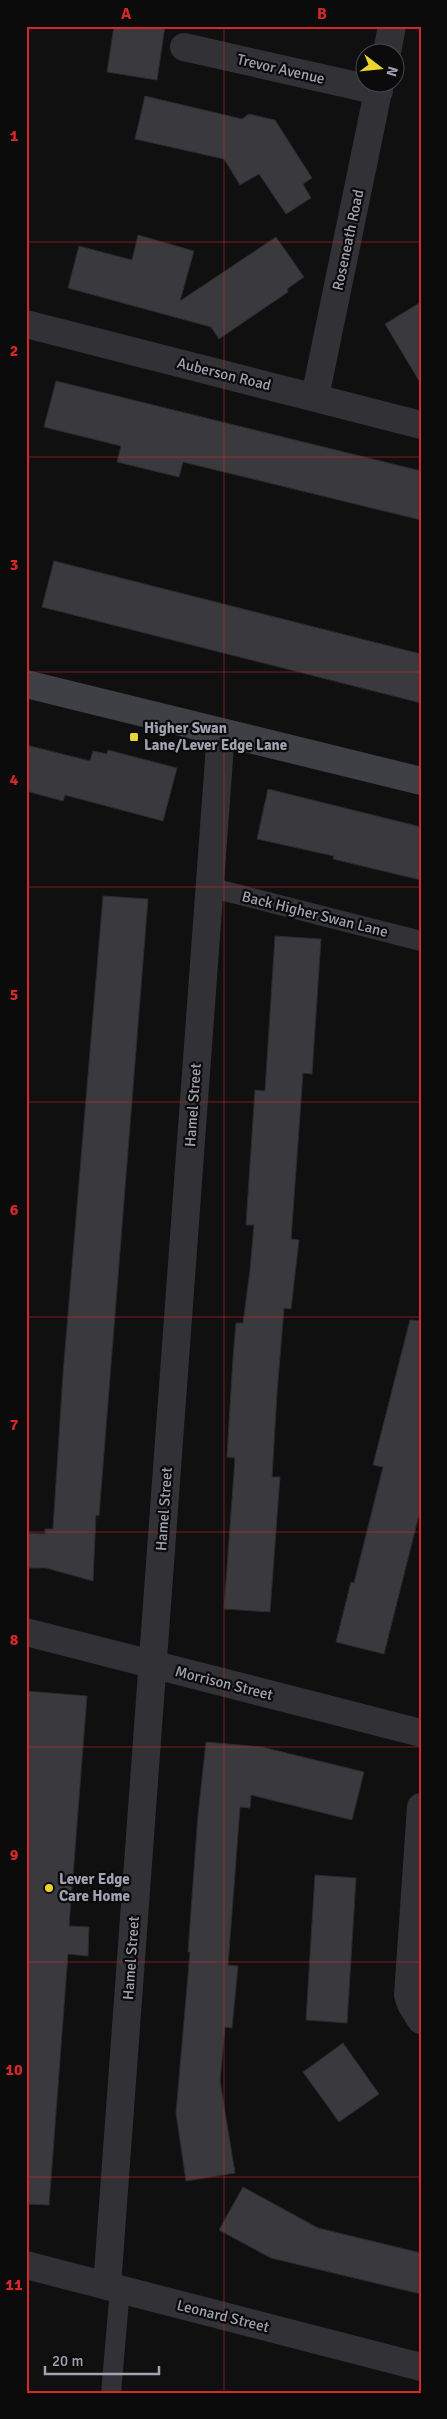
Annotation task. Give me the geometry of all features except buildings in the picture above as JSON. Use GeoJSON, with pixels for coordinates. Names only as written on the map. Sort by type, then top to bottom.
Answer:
{"type":"FeatureCollection","features":[{"type":"Feature","properties":{"kind":"street"},"geometry":{"type":"LineString","coordinates":[[389,42],[392,26]]}},
{"type":"Feature","properties":{"kind":"street","name":"Trevor Avenue"},"geometry":{"type":"LineString","coordinates":[[184,47],[354,82]]}},
{"type":"Feature","properties":{"kind":"street","name":"Roseneath Road"},"geometry":{"type":"LineString","coordinates":[[315,397],[379,92]]}},
{"type":"Feature","properties":{"kind":"street","name":"Auberson Road"},"geometry":{"type":"LineString","coordinates":[[26,324],[421,425]]}},
{"type":"Feature","properties":{"kind":"street"},"geometry":{"type":"LineString","coordinates":[[26,684],[421,781]]}},
{"type":"Feature","properties":{"kind":"street","name":"Hamel Street"},"geometry":{"type":"LineString","coordinates":[[113,2288],[153,1664],[221,732]]}},
{"type":"Feature","properties":{"kind":"street","name":"Morrison Street"},"geometry":{"type":"LineString","coordinates":[[26,1632],[421,1733]]}},
{"type":"Feature","properties":{"kind":"street"},"geometry":{"type":"LineString","coordinates":[[421,1807],[408,1995],[421,2020]]}},
{"type":"Feature","properties":{"kind":"street","name":"Leonard Street"},"geometry":{"type":"LineString","coordinates":[[26,2265],[421,2367]]}},
{"type":"Feature","properties":{"kind":"lane","name":"Back Higher Swan Lane"},"geometry":{"type":"LineString","coordinates":[[209,887],[421,941]]}},
{"type":"Feature","properties":{"kind":"lane","name":"Hamel Street"},"geometry":{"type":"LineString","coordinates":[[111,2393],[113,2288]]}},
{"type":"Feature","properties":{"kind":"place","name":"Higher Swan Lane/Lever Edge Lane"},"geometry":{"type":"Point","coordinates":[134,737]}},
{"type":"Feature","properties":{"kind":"place","name":"Lever Edge Care Home"},"geometry":{"type":"Point","coordinates":[49,1888]}}]}
